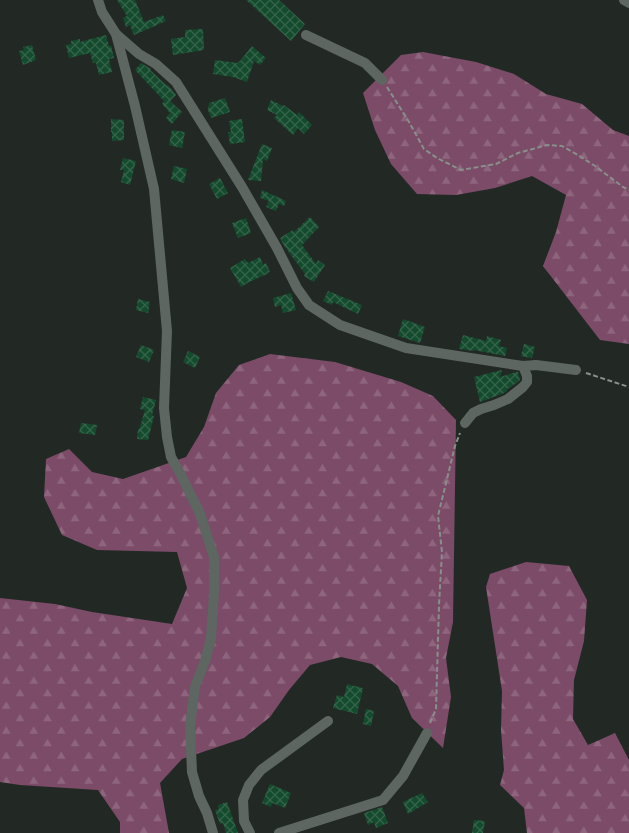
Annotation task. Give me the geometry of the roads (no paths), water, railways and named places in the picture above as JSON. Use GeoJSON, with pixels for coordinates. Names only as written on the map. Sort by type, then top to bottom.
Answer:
{"type":"FeatureCollection","features":[{"type":"Feature","properties":{"kind":"street"},"geometry":{"type":"LineString","coordinates":[[98,0],[102,12],[116,34],[139,54],[156,64],[176,82],[242,187],[277,248],[297,288],[309,305],[340,325],[406,348],[523,366],[536,365],[576,370]]}},
{"type":"Feature","properties":{"kind":"street"},"geometry":{"type":"LineString","coordinates":[[624,0],[629,3]]}},
{"type":"Feature","properties":{"kind":"street"},"geometry":{"type":"LineString","coordinates":[[116,34],[154,189],[167,330],[164,408],[167,437],[171,457],[200,514],[214,556],[211,639],[195,687],[190,726],[192,772],[213,833]]}},
{"type":"Feature","properties":{"kind":"street"},"geometry":{"type":"LineString","coordinates":[[306,35],[365,63],[382,80]]}},
{"type":"Feature","properties":{"kind":"street"},"geometry":{"type":"LineString","coordinates":[[465,423],[473,413],[481,408],[508,399],[523,387],[527,382],[527,376],[523,366]]}},
{"type":"Feature","properties":{"kind":"street"},"geometry":{"type":"LineString","coordinates":[[250,833],[244,821],[243,800],[249,785],[261,770],[328,721]]}},
{"type":"Feature","properties":{"kind":"street"},"geometry":{"type":"LineString","coordinates":[[279,833],[383,800],[404,776],[427,733]]}}]}
